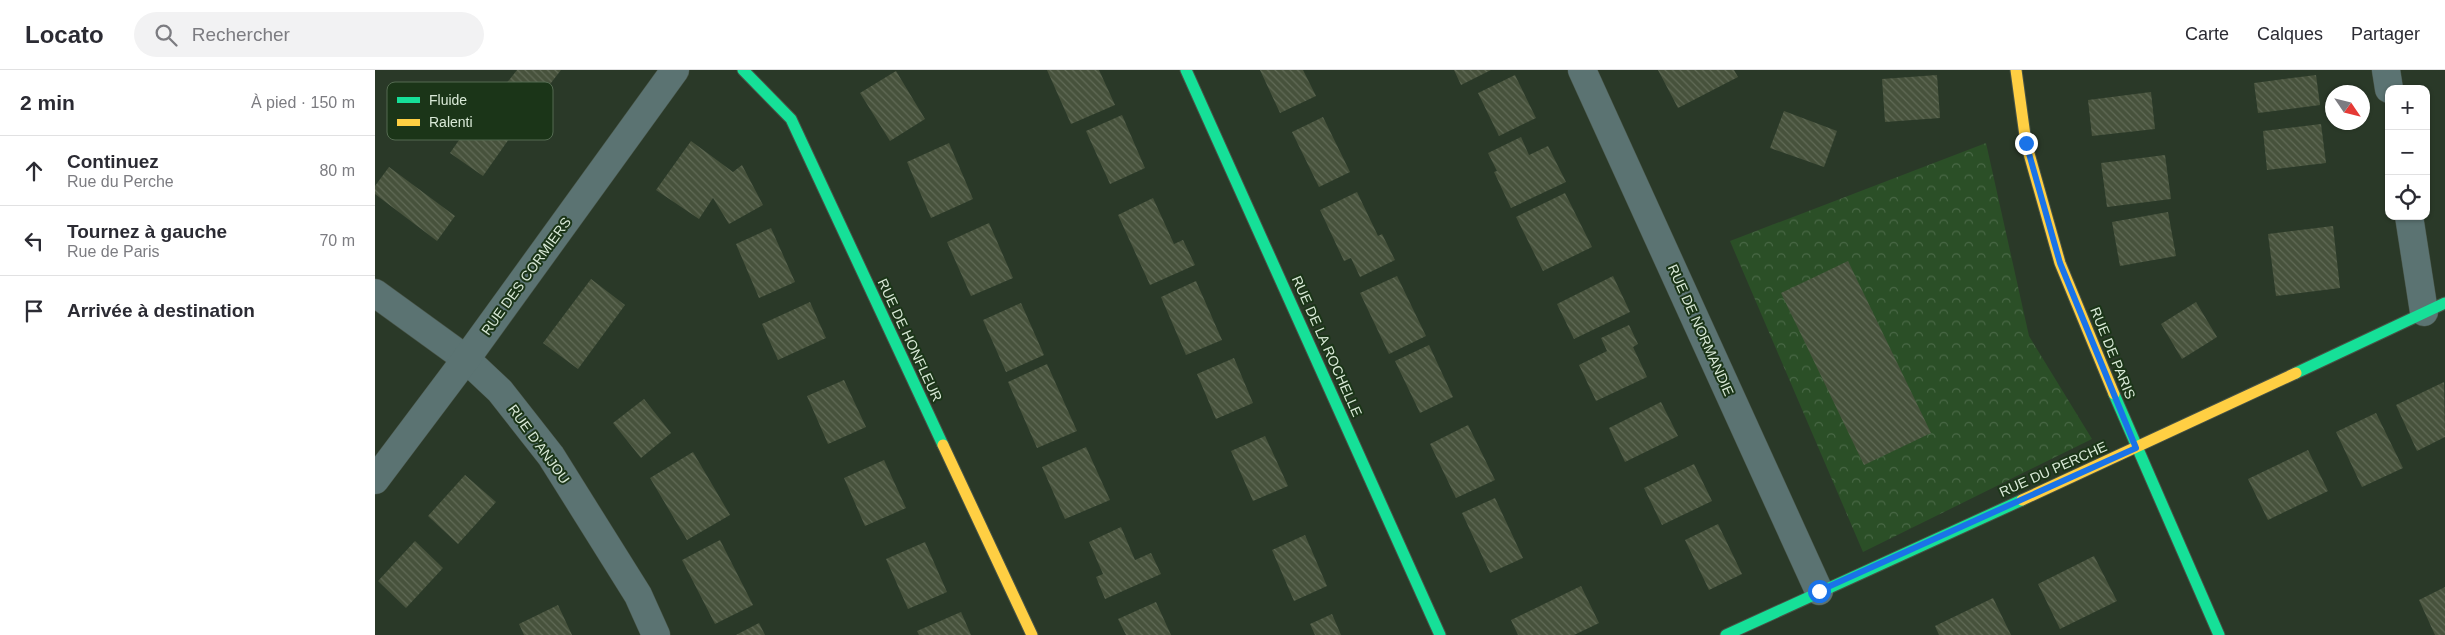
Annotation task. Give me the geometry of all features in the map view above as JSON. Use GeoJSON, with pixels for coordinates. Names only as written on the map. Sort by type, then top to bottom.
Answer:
{"type":"FeatureCollection","features":[{"type":"Feature","properties":{"kind":"street","name":"RUE DES CORMIERS"},"geometry":{"type":"LineString","coordinates":[[375,480],[466,359],[675,70]]}},
{"type":"Feature","properties":{"kind":"street","name":"RUE DE HONFLEUR"},"geometry":{"type":"LineString","coordinates":[[743,70],[791,119],[1032,635]]}},
{"type":"Feature","properties":{"kind":"street","name":"RUE DE LA ROCHELLE"},"geometry":{"type":"LineString","coordinates":[[1186,70],[1440,635]]}},
{"type":"Feature","properties":{"kind":"street","name":"RUE DE NORMANDIE"},"geometry":{"type":"LineString","coordinates":[[1582,70],[1819,591]]}},
{"type":"Feature","properties":{"kind":"street","name":"RUE DE PARIS"},"geometry":{"type":"LineString","coordinates":[[2016,70],[2026,143],[2060,263],[2136,448],[2219,635]]}},
{"type":"Feature","properties":{"kind":"street"},"geometry":{"type":"LineString","coordinates":[[2386,70],[2388,85]]}},
{"type":"Feature","properties":{"kind":"street"},"geometry":{"type":"LineString","coordinates":[[2410,220],[2434,308]]}},
{"type":"Feature","properties":{"kind":"street","name":"RUE D'ANJOU"},"geometry":{"type":"LineString","coordinates":[[375,293],[466,359],[500,391],[551,456],[637,595],[656,635]]}},
{"type":"Feature","properties":{"kind":"street","name":"RUE DU PERCHE"},"geometry":{"type":"LineString","coordinates":[[1726,635],[2136,448],[2434,308]]}},
{"type":"Feature","properties":{"kind":"green space"},"geometry":{"type":"Polygon","coordinates":[[[1986,143],[2029,336],[2092,439],[1863,552],[1730,241],[1986,143]]]}},
{"type":"Feature","properties":{"kind":"building"},"geometry":{"type":"Polygon","coordinates":[[[517,70],[561,70],[552,82],[508,82],[517,70]]]}},
{"type":"Feature","properties":{"kind":"building"},"geometry":{"type":"Polygon","coordinates":[[[1047,70],[1099,70],[1115,105],[1071,124],[1047,70]]]}},
{"type":"Feature","properties":{"kind":"building"},"geometry":{"type":"Polygon","coordinates":[[[1260,70],[1303,70],[1316,96],[1280,113],[1260,70]]]}},
{"type":"Feature","properties":{"kind":"building"},"geometry":{"type":"Polygon","coordinates":[[[1454,70],[1491,70],[1461,85],[1454,70]]]}},
{"type":"Feature","properties":{"kind":"building"},"geometry":{"type":"Polygon","coordinates":[[[1658,70],[1734,70],[1738,77],[1678,108],[1658,70]]]}},
{"type":"Feature","properties":{"kind":"building"},"geometry":{"type":"Polygon","coordinates":[[[896,71],[925,119],[890,141],[860,93],[896,71]]]}},
{"type":"Feature","properties":{"kind":"building"},"geometry":{"type":"Polygon","coordinates":[[[1515,75],[1536,118],[1499,136],[1478,93],[1515,75]]]}},
{"type":"Feature","properties":{"kind":"building"},"geometry":{"type":"Polygon","coordinates":[[[1937,75],[1940,118],[1885,122],[1882,79],[1937,75]]]}},
{"type":"Feature","properties":{"kind":"building"},"geometry":{"type":"Polygon","coordinates":[[[2316,75],[2320,105],[2258,113],[2254,83],[2316,75]]]}},
{"type":"Feature","properties":{"kind":"building"},"geometry":{"type":"Polygon","coordinates":[[[2151,92],[2155,129],[2092,136],[2088,100],[2151,92]]]}},
{"type":"Feature","properties":{"kind":"building"},"geometry":{"type":"Polygon","coordinates":[[[1784,111],[1837,131],[1824,167],[1770,148],[1784,111]]]}},
{"type":"Feature","properties":{"kind":"building"},"geometry":{"type":"Polygon","coordinates":[[[1122,115],[1145,168],[1110,184],[1086,131],[1122,115]]]}},
{"type":"Feature","properties":{"kind":"building"},"geometry":{"type":"Polygon","coordinates":[[[1323,117],[1350,172],[1319,187],[1292,132],[1323,117]]]}},
{"type":"Feature","properties":{"kind":"building"},"geometry":{"type":"Polygon","coordinates":[[[2321,124],[2326,163],[2267,170],[2263,131],[2321,124]]]}},
{"type":"Feature","properties":{"kind":"building"},"geometry":{"type":"Polygon","coordinates":[[[1521,137],[1529,155],[1548,146],[1566,182],[1511,208],[1494,172],[1497,171],[1488,153],[1521,137]]]}},
{"type":"Feature","properties":{"kind":"building"},"geometry":{"type":"Polygon","coordinates":[[[459,140],[508,140],[483,176],[450,153],[459,140]]]}},
{"type":"Feature","properties":{"kind":"building"},"geometry":{"type":"Polygon","coordinates":[[[691,141],[733,172],[742,165],[763,205],[729,224],[713,198],[699,219],[656,190],[691,141]]]}},
{"type":"Feature","properties":{"kind":"building"},"geometry":{"type":"Polygon","coordinates":[[[949,143],[973,199],[931,218],[907,162],[949,143]]]}},
{"type":"Feature","properties":{"kind":"building"},"geometry":{"type":"Polygon","coordinates":[[[2165,155],[2171,199],[2107,207],[2101,163],[2165,155]]]}},
{"type":"Feature","properties":{"kind":"building"},"geometry":{"type":"Polygon","coordinates":[[[389,167],[455,216],[437,241],[375,194],[375,186],[389,167]]]}},
{"type":"Feature","properties":{"kind":"building"},"geometry":{"type":"Polygon","coordinates":[[[1357,192],[1378,236],[1382,234],[1395,260],[1360,277],[1351,258],[1344,261],[1320,210],[1357,192]]]}},
{"type":"Feature","properties":{"kind":"building"},"geometry":{"type":"Polygon","coordinates":[[[1565,193],[1592,247],[1543,271],[1516,217],[1565,193]]]}},
{"type":"Feature","properties":{"kind":"building"},"geometry":{"type":"Polygon","coordinates":[[[1153,198],[1174,244],[1183,240],[1195,265],[1150,285],[1118,215],[1153,198]]]}},
{"type":"Feature","properties":{"kind":"building"},"geometry":{"type":"Polygon","coordinates":[[[2168,212],[2176,256],[2120,266],[2112,222],[2168,212]]]}},
{"type":"Feature","properties":{"kind":"building"},"geometry":{"type":"Polygon","coordinates":[[[989,223],[1013,278],[971,296],[947,242],[989,223]]]}},
{"type":"Feature","properties":{"kind":"building"},"geometry":{"type":"Polygon","coordinates":[[[2333,226],[2340,288],[2276,296],[2268,234],[2333,226]]]}},
{"type":"Feature","properties":{"kind":"building"},"geometry":{"type":"Polygon","coordinates":[[[771,228],[795,282],[759,298],[736,244],[771,228]]]}},
{"type":"Feature","properties":{"kind":"building"},"geometry":{"type":"Polygon","coordinates":[[[1848,261],[1931,433],[1864,465],[1781,293],[1848,261]]]}},
{"type":"Feature","properties":{"kind":"building"},"geometry":{"type":"Polygon","coordinates":[[[1397,276],[1426,336],[1389,354],[1360,293],[1397,276]]]}},
{"type":"Feature","properties":{"kind":"building"},"geometry":{"type":"Polygon","coordinates":[[[1613,276],[1630,312],[1574,339],[1557,304],[1613,276]]]}},
{"type":"Feature","properties":{"kind":"building"},"geometry":{"type":"Polygon","coordinates":[[[591,279],[625,305],[578,369],[543,343],[591,279]]]}},
{"type":"Feature","properties":{"kind":"building"},"geometry":{"type":"Polygon","coordinates":[[[1196,281],[1222,340],[1186,355],[1161,297],[1196,281]]]}},
{"type":"Feature","properties":{"kind":"building"},"geometry":{"type":"Polygon","coordinates":[[[810,302],[826,338],[778,360],[762,324],[810,302]]]}},
{"type":"Feature","properties":{"kind":"building"},"geometry":{"type":"Polygon","coordinates":[[[2196,302],[2217,337],[2182,359],[2161,324],[2196,302]]]}},
{"type":"Feature","properties":{"kind":"building"},"geometry":{"type":"Polygon","coordinates":[[[1021,303],[1044,355],[1006,372],[983,320],[1021,303]]]}},
{"type":"Feature","properties":{"kind":"building"},"geometry":{"type":"Polygon","coordinates":[[[1629,325],[1638,344],[1633,347],[1647,377],[1596,401],[1579,365],[1607,351],[1601,338],[1629,325]]]}},
{"type":"Feature","properties":{"kind":"building"},"geometry":{"type":"Polygon","coordinates":[[[1429,345],[1453,397],[1420,413],[1395,361],[1429,345]]]}},
{"type":"Feature","properties":{"kind":"building"},"geometry":{"type":"Polygon","coordinates":[[[1234,358],[1253,403],[1216,419],[1197,374],[1234,358]]]}},
{"type":"Feature","properties":{"kind":"building"},"geometry":{"type":"Polygon","coordinates":[[[1047,364],[1077,431],[1037,448],[1008,382],[1047,364]]]}},
{"type":"Feature","properties":{"kind":"building"},"geometry":{"type":"Polygon","coordinates":[[[844,380],[866,427],[828,444],[807,396],[844,380]]]}},
{"type":"Feature","properties":{"kind":"building"},"geometry":{"type":"Polygon","coordinates":[[[2444,382],[2445,437],[2417,451],[2396,405],[2444,382]]]}},
{"type":"Feature","properties":{"kind":"building"},"geometry":{"type":"Polygon","coordinates":[[[644,399],[671,433],[641,458],[613,423],[644,399]]]}},
{"type":"Feature","properties":{"kind":"building"},"geometry":{"type":"Polygon","coordinates":[[[1661,402],[1678,436],[1625,462],[1609,428],[1661,402]]]}},
{"type":"Feature","properties":{"kind":"building"},"geometry":{"type":"Polygon","coordinates":[[[2376,413],[2403,468],[2362,487],[2336,432],[2376,413]]]}},
{"type":"Feature","properties":{"kind":"building"},"geometry":{"type":"Polygon","coordinates":[[[1468,425],[1495,480],[1456,498],[1430,444],[1468,425]]]}},
{"type":"Feature","properties":{"kind":"building"},"geometry":{"type":"Polygon","coordinates":[[[1265,436],[1288,486],[1253,501],[1231,451],[1265,436]]]}},
{"type":"Feature","properties":{"kind":"building"},"geometry":{"type":"Polygon","coordinates":[[[1086,447],[1110,500],[1065,519],[1042,467],[1086,447]]]}},
{"type":"Feature","properties":{"kind":"building"},"geometry":{"type":"Polygon","coordinates":[[[2308,450],[2328,491],[2268,520],[2248,479],[2308,450]]]}},
{"type":"Feature","properties":{"kind":"building"},"geometry":{"type":"Polygon","coordinates":[[[693,452],[730,515],[687,540],[650,478],[693,452]]]}},
{"type":"Feature","properties":{"kind":"building"},"geometry":{"type":"Polygon","coordinates":[[[884,460],[906,508],[865,526],[844,478],[884,460]]]}},
{"type":"Feature","properties":{"kind":"building"},"geometry":{"type":"Polygon","coordinates":[[[1694,464],[1712,501],[1662,525],[1644,488],[1694,464]]]}},
{"type":"Feature","properties":{"kind":"building"},"geometry":{"type":"Polygon","coordinates":[[[465,475],[496,502],[458,544],[428,516],[465,475]]]}},
{"type":"Feature","properties":{"kind":"building"},"geometry":{"type":"Polygon","coordinates":[[[1495,498],[1523,558],[1490,573],[1462,513],[1495,498]]]}},
{"type":"Feature","properties":{"kind":"building"},"geometry":{"type":"Polygon","coordinates":[[[1718,524],[1742,574],[1709,590],[1685,540],[1718,524]]]}},
{"type":"Feature","properties":{"kind":"building"},"geometry":{"type":"Polygon","coordinates":[[[1121,527],[1135,560],[1151,553],[1161,574],[1105,599],[1096,577],[1103,574],[1089,542],[1121,527]]]}},
{"type":"Feature","properties":{"kind":"building"},"geometry":{"type":"Polygon","coordinates":[[[1305,535],[1327,586],[1294,601],[1272,550],[1305,535]]]}},
{"type":"Feature","properties":{"kind":"building"},"geometry":{"type":"Polygon","coordinates":[[[720,540],[753,605],[715,624],[682,560],[720,540]]]}},
{"type":"Feature","properties":{"kind":"building"},"geometry":{"type":"Polygon","coordinates":[[[415,541],[443,568],[406,608],[378,581],[415,541]]]}},
{"type":"Feature","properties":{"kind":"building"},"geometry":{"type":"Polygon","coordinates":[[[925,542],[947,592],[908,609],[886,559],[925,542]]]}},
{"type":"Feature","properties":{"kind":"building"},"geometry":{"type":"Polygon","coordinates":[[[2094,556],[2117,601],[2060,629],[2038,584],[2094,556]]]}},
{"type":"Feature","properties":{"kind":"building"},"geometry":{"type":"Polygon","coordinates":[[[1581,586],[1599,623],[1574,635],[1518,635],[1511,620],[1581,586]]]}},
{"type":"Feature","properties":{"kind":"building"},"geometry":{"type":"Polygon","coordinates":[[[2445,587],[2445,635],[2435,635],[2419,600],[2445,587]]]}},
{"type":"Feature","properties":{"kind":"building"},"geometry":{"type":"Polygon","coordinates":[[[1993,598],[2011,635],[1939,635],[1935,626],[1993,598]]]}},
{"type":"Feature","properties":{"kind":"building"},"geometry":{"type":"Polygon","coordinates":[[[1156,602],[1171,635],[1126,635],[1118,619],[1156,602]]]}},
{"type":"Feature","properties":{"kind":"building"},"geometry":{"type":"Polygon","coordinates":[[[558,605],[572,635],[524,635],[519,624],[558,605]]]}},
{"type":"Feature","properties":{"kind":"building"},"geometry":{"type":"Polygon","coordinates":[[[961,612],[971,635],[919,635],[917,631],[961,612]]]}},
{"type":"Feature","properties":{"kind":"building"},"geometry":{"type":"Polygon","coordinates":[[[1332,614],[1341,635],[1315,635],[1310,624],[1332,614]]]}},
{"type":"Feature","properties":{"kind":"building"},"geometry":{"type":"Polygon","coordinates":[[[759,623],[765,635],[736,635],[759,623]]]}},
{"type":"Feature","properties":{"kind":"traffic: fast"},"geometry":{"type":"LineString","coordinates":[[743,70],[791,119],[943,445]]}},
{"type":"Feature","properties":{"kind":"traffic: fast"},"geometry":{"type":"LineString","coordinates":[[1186,70],[1440,635]]}},
{"type":"Feature","properties":{"kind":"traffic: fast"},"geometry":{"type":"LineString","coordinates":[[2296,373],[2445,303]]}},
{"type":"Feature","properties":{"kind":"traffic: fast"},"geometry":{"type":"LineString","coordinates":[[2114,394],[2219,635]]}},
{"type":"Feature","properties":{"kind":"traffic: fast"},"geometry":{"type":"LineString","coordinates":[[1726,635],[2022,500]]}},
{"type":"Feature","properties":{"kind":"traffic: slow"},"geometry":{"type":"LineString","coordinates":[[2016,70],[2026,143],[2060,263],[2114,394]]}},
{"type":"Feature","properties":{"kind":"traffic: slow"},"geometry":{"type":"LineString","coordinates":[[2022,500],[2296,373]]}},
{"type":"Feature","properties":{"kind":"traffic: slow"},"geometry":{"type":"LineString","coordinates":[[943,445],[1032,635]]}},
{"type":"Feature","properties":{"kind":"route"},"geometry":{"type":"LineString","coordinates":[[1819,591],[2136,448],[2060,263],[2026,143]]}}]}
